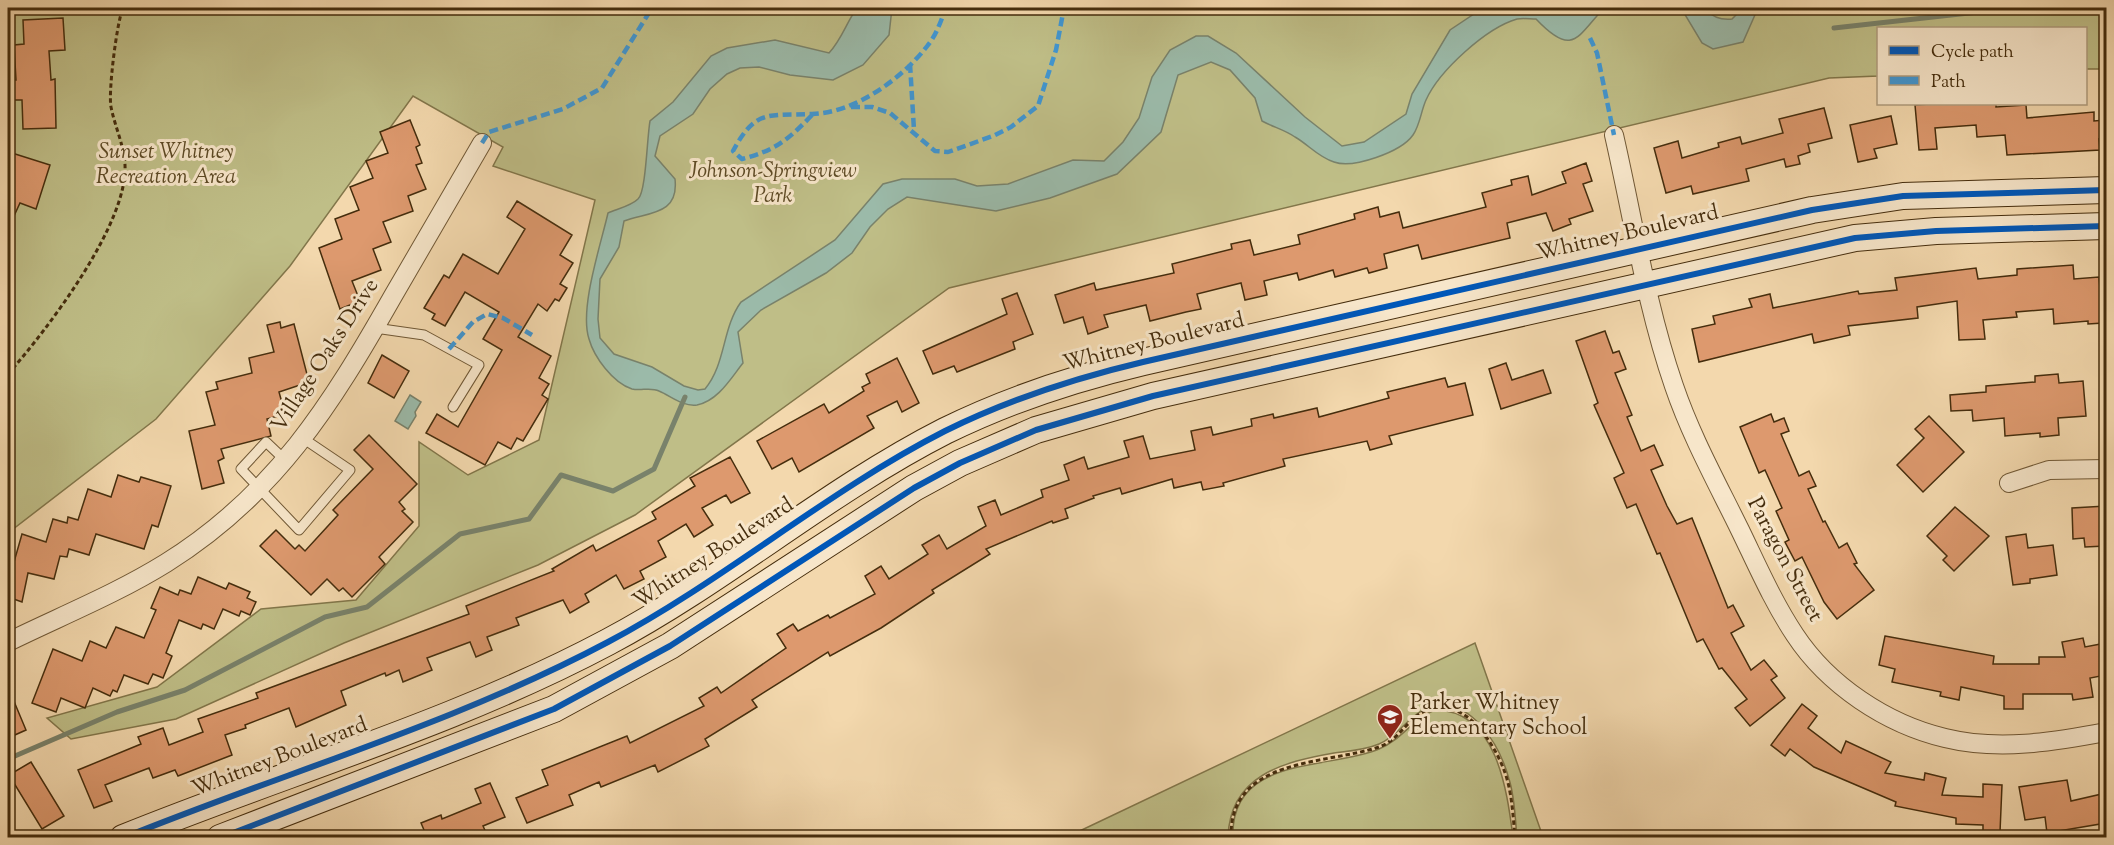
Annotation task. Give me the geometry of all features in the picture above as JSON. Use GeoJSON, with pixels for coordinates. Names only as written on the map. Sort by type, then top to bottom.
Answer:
{"type":"FeatureCollection","features":[{"type":"Feature","properties":{"kind":"street","name":"Paragon Street"},"geometry":{"type":"LineString","coordinates":[[1614,135],[1663,351],[1692,430],[1779,609],[1796,636],[1839,684],[1893,719],[1923,731],[1971,743],[2028,744],[2106,732]]}},
{"type":"Feature","properties":{"kind":"street","name":"Village Oaks Drive"},"geometry":{"type":"LineString","coordinates":[[8,642],[114,593],[167,562],[208,533],[261,488],[304,439],[327,407],[482,143]]}},
{"type":"Feature","properties":{"kind":"street","name":"Whitney Boulevard"},"geometry":{"type":"LineString","coordinates":[[123,837],[506,691],[579,658],[651,617],[897,458],[944,432],[1024,397],[1122,367],[1812,210],[1903,196],[2106,190]]}},
{"type":"Feature","properties":{"kind":"street"},"geometry":{"type":"LineString","coordinates":[[220,837],[518,724],[592,690],[670,646],[914,488],[960,463],[1036,430],[1153,396],[1820,245],[1881,235],[2106,226]]}},
{"type":"Feature","properties":{"kind":"street"},"geometry":{"type":"LineString","coordinates":[[2009,483],[2029,474],[2049,470],[2106,469]]}},
{"type":"Feature","properties":{"kind":"lane"},"geometry":{"type":"LineString","coordinates":[[375,328],[424,335],[479,365],[453,407]]}},
{"type":"Feature","properties":{"kind":"lane"},"geometry":{"type":"LineString","coordinates":[[286,461],[266,442],[241,469],[299,530],[350,470],[304,439]]}},
{"type":"Feature","properties":{"kind":"path"},"geometry":{"type":"LineString","coordinates":[[8,374],[73,289],[95,254],[119,205],[124,185],[124,150],[110,105],[116,39],[123,8]]}},
{"type":"Feature","properties":{"kind":"path"},"geometry":{"type":"LineString","coordinates":[[1231,837],[1232,816],[1244,794],[1260,779],[1290,766],[1382,746],[1400,735],[1425,711],[1441,708],[1458,711],[1467,717],[1491,744],[1504,771],[1511,798],[1515,837]]}},
{"type":"Feature","properties":{"kind":"green space","name":"Johnson-Springview Park"},"geometry":{"type":"Polygon","coordinates":[[[8,8],[2106,8],[2106,69],[2087,69],[2087,27],[1877,27],[1877,76],[1829,78],[949,288],[635,515],[538,565],[344,643],[176,719],[71,739],[47,718],[157,687],[261,609],[356,600],[419,526],[419,442],[468,475],[539,440],[595,200],[493,166],[503,147],[413,96],[290,266],[156,419],[8,533],[8,8]]]}},
{"type":"Feature","properties":{"kind":"green space"},"geometry":{"type":"Polygon","coordinates":[[[1475,643],[1543,837],[1517,837],[1511,786],[1499,752],[1482,726],[1471,716],[1445,705],[1423,710],[1379,744],[1296,761],[1262,776],[1238,799],[1231,816],[1228,837],[1067,837],[1475,643]]]}},
{"type":"Feature","properties":{"kind":"green space"},"geometry":{"type":"Polygon","coordinates":[[[1435,710],[1456,714],[1472,723],[1485,738],[1495,756],[1502,777],[1513,837],[1233,837],[1236,811],[1248,792],[1265,779],[1286,770],[1379,749],[1395,740],[1420,718],[1435,710]]]}},
{"type":"Feature","properties":{"kind":"shaded area"},"geometry":{"type":"Polygon","coordinates":[[[857,8],[892,8],[889,35],[863,65],[833,80],[790,75],[759,67],[740,68],[727,74],[710,89],[693,114],[660,136],[655,156],[675,179],[672,199],[660,210],[624,221],[619,247],[600,279],[598,319],[600,338],[614,354],[652,367],[684,386],[698,390],[705,389],[717,369],[730,323],[741,302],[835,240],[883,184],[902,179],[955,179],[977,186],[1008,184],[1073,160],[1104,161],[1123,142],[1139,118],[1152,77],[1170,50],[1196,36],[1208,36],[1236,53],[1305,117],[1342,146],[1364,142],[1406,114],[1412,94],[1450,30],[1483,8],[1544,8],[1574,13],[1580,8],[1604,8],[1574,39],[1558,38],[1536,19],[1517,19],[1492,31],[1465,52],[1441,76],[1426,100],[1413,135],[1407,141],[1376,158],[1353,163],[1342,164],[1328,160],[1300,140],[1262,121],[1255,98],[1230,70],[1211,62],[1178,75],[1161,132],[1117,174],[1050,198],[996,211],[907,197],[888,209],[870,227],[852,253],[826,273],[761,310],[738,332],[743,363],[718,394],[705,403],[687,404],[656,390],[632,389],[625,386],[611,375],[595,354],[589,339],[587,311],[592,276],[608,213],[632,204],[641,195],[650,121],[673,102],[711,56],[727,48],[775,40],[829,53],[857,8]]]}},
{"type":"Feature","properties":{"kind":"shaded area"},"geometry":{"type":"Polygon","coordinates":[[[1681,8],[1704,8],[1716,17],[1732,19],[1743,8],[1758,8],[1743,42],[1713,49],[1702,43],[1681,8]]]}},
{"type":"Feature","properties":{"kind":"shaded area"},"geometry":{"type":"Polygon","coordinates":[[[410,395],[421,402],[408,429],[395,421],[410,395]]]}},
{"type":"Feature","properties":{"kind":"building"},"geometry":{"type":"Polygon","coordinates":[[[63,18],[65,50],[49,51],[51,80],[55,79],[56,128],[23,129],[22,100],[14,100],[14,80],[16,80],[14,45],[24,44],[23,20],[63,18]]]}},
{"type":"Feature","properties":{"kind":"building"},"geometry":{"type":"Polygon","coordinates":[[[1915,105],[1996,105],[1996,107],[2026,105],[2027,118],[2094,112],[2094,121],[2105,120],[2106,138],[2099,139],[2100,150],[2007,155],[2005,135],[1977,137],[1976,125],[1935,128],[1937,149],[1919,150],[1915,105]]]}},
{"type":"Feature","properties":{"kind":"building"},"geometry":{"type":"Polygon","coordinates":[[[1824,108],[1832,138],[1808,144],[1810,152],[1798,156],[1800,164],[1786,167],[1784,159],[1746,169],[1749,181],[1693,194],[1691,186],[1666,193],[1654,148],[1678,141],[1682,158],[1719,147],[1718,143],[1740,137],[1742,144],[1783,133],[1779,119],[1824,108]]]}},
{"type":"Feature","properties":{"kind":"building"},"geometry":{"type":"Polygon","coordinates":[[[1891,116],[1897,144],[1874,149],[1877,158],[1858,162],[1850,125],[1891,116]]]}},
{"type":"Feature","properties":{"kind":"building"},"geometry":{"type":"Polygon","coordinates":[[[410,120],[420,145],[416,147],[422,163],[416,165],[426,189],[408,196],[413,211],[383,222],[391,242],[373,249],[381,270],[352,281],[360,301],[340,309],[319,248],[342,239],[335,219],[359,210],[350,187],[373,178],[366,161],[388,153],[380,132],[410,120]]]}},
{"type":"Feature","properties":{"kind":"building"},"geometry":{"type":"Polygon","coordinates":[[[12,153],[50,165],[36,209],[20,203],[8,229],[8,166],[12,153]]]}},
{"type":"Feature","properties":{"kind":"building"},"geometry":{"type":"Polygon","coordinates":[[[1586,163],[1592,181],[1583,184],[1593,211],[1569,219],[1571,224],[1553,231],[1546,213],[1507,223],[1510,238],[1422,259],[1418,245],[1384,254],[1387,268],[1369,273],[1367,268],[1335,277],[1333,270],[1299,280],[1297,273],[1264,281],[1267,295],[1245,300],[1241,283],[1197,294],[1201,309],[1150,321],[1146,305],[1104,315],[1108,327],[1088,334],[1083,317],[1064,323],[1055,295],[1094,283],[1096,290],[1174,273],[1172,264],[1232,249],[1231,244],[1250,240],[1254,255],[1300,244],[1298,235],[1355,219],[1354,214],[1378,207],[1380,217],[1399,212],[1403,228],[1486,207],[1482,193],[1512,185],[1511,180],[1528,176],[1532,195],[1566,183],[1562,172],[1586,163]]]}},
{"type":"Feature","properties":{"kind":"building"},"geometry":{"type":"Polygon","coordinates":[[[517,201],[572,235],[560,255],[573,263],[560,284],[567,288],[559,301],[555,299],[547,311],[538,304],[518,337],[551,356],[539,378],[549,384],[542,395],[548,399],[523,441],[517,438],[511,449],[498,442],[485,465],[426,433],[437,414],[458,427],[502,350],[483,339],[499,312],[465,292],[445,326],[432,319],[435,314],[424,308],[444,275],[449,278],[463,254],[498,274],[525,229],[507,217],[517,201]]]}},
{"type":"Feature","properties":{"kind":"building"},"geometry":{"type":"Polygon","coordinates":[[[2073,265],[2074,279],[2099,277],[2103,323],[2088,324],[2088,321],[2054,324],[2053,309],[2016,312],[2017,317],[1983,320],[1985,339],[1959,340],[1957,301],[1917,307],[1918,318],[1848,326],[1850,335],[1814,343],[1812,334],[1699,362],[1692,329],[1715,324],[1713,316],[1752,307],[1749,299],[1770,294],[1773,308],[1858,291],[1859,294],[1897,290],[1895,278],[1976,268],[1978,279],[2017,275],[2017,269],[2073,265]]]}},
{"type":"Feature","properties":{"kind":"building"},"geometry":{"type":"Polygon","coordinates":[[[1017,293],[1033,334],[1013,342],[1015,349],[957,372],[954,366],[933,374],[923,351],[1007,314],[1002,299],[1017,293]]]}},
{"type":"Feature","properties":{"kind":"building"},"geometry":{"type":"Polygon","coordinates":[[[280,322],[281,328],[294,324],[309,382],[279,392],[285,414],[267,419],[271,436],[221,449],[224,458],[218,461],[224,483],[202,489],[189,431],[215,425],[206,392],[218,389],[216,382],[252,373],[249,358],[274,352],[267,325],[280,322]]]}},
{"type":"Feature","properties":{"kind":"building"},"geometry":{"type":"Polygon","coordinates":[[[1605,331],[1613,353],[1619,351],[1626,369],[1615,373],[1632,415],[1627,417],[1641,451],[1654,445],[1663,465],[1651,470],[1667,506],[1677,524],[1692,518],[1728,608],[1733,605],[1744,626],[1731,633],[1751,670],[1764,660],[1777,676],[1771,680],[1785,698],[1750,726],[1735,708],[1747,699],[1722,668],[1719,669],[1703,639],[1697,642],[1660,553],[1657,554],[1636,504],[1627,508],[1614,478],[1624,473],[1594,405],[1598,403],[1576,341],[1605,331]]]}},
{"type":"Feature","properties":{"kind":"building"},"geometry":{"type":"Polygon","coordinates":[[[382,355],[409,371],[394,398],[368,383],[382,355]]]}},
{"type":"Feature","properties":{"kind":"building"},"geometry":{"type":"Polygon","coordinates":[[[897,358],[919,403],[902,412],[897,401],[867,416],[874,428],[799,472],[792,458],[772,469],[757,441],[824,404],[829,413],[864,391],[862,387],[870,383],[866,374],[897,358]]]}},
{"type":"Feature","properties":{"kind":"building"},"geometry":{"type":"Polygon","coordinates":[[[1506,363],[1512,380],[1543,370],[1551,393],[1501,409],[1489,369],[1506,363]]]}},
{"type":"Feature","properties":{"kind":"building"},"geometry":{"type":"Polygon","coordinates":[[[2058,374],[2059,383],[2083,381],[2086,416],[2058,418],[2059,435],[2040,437],[2040,433],[2005,436],[2004,418],[1973,421],[1972,410],[1951,411],[1950,395],[1986,392],[1986,386],[2035,382],[2035,376],[2058,374]]]}},
{"type":"Feature","properties":{"kind":"building"},"geometry":{"type":"Polygon","coordinates":[[[1445,378],[1448,387],[1465,383],[1473,415],[1389,436],[1392,444],[1370,450],[1367,441],[1283,459],[1285,466],[1223,483],[1224,486],[1203,490],[1201,482],[1174,488],[1172,479],[1122,494],[1120,488],[1093,496],[1094,498],[1065,509],[1068,518],[1053,523],[1052,521],[986,549],[990,554],[932,590],[934,593],[881,628],[830,656],[828,652],[752,700],[757,707],[705,739],[709,746],[658,772],[655,765],[601,787],[599,782],[569,795],[573,805],[527,823],[516,798],[548,785],[542,770],[627,736],[630,743],[704,706],[699,698],[717,687],[721,693],[786,648],[777,634],[793,624],[798,631],[828,615],[830,618],[875,594],[865,576],[881,566],[889,579],[928,554],[922,545],[939,535],[947,549],[986,526],[978,507],[995,500],[1001,515],[1043,497],[1041,490],[1069,480],[1064,465],[1084,457],[1088,469],[1129,457],[1124,441],[1143,436],[1150,459],[1195,450],[1191,431],[1211,427],[1213,435],[1252,426],[1251,419],[1273,414],[1274,418],[1317,408],[1319,417],[1389,398],[1387,392],[1445,378]]]}},
{"type":"Feature","properties":{"kind":"building"},"geometry":{"type":"Polygon","coordinates":[[[1771,414],[1774,422],[1784,418],[1789,431],[1781,434],[1799,476],[1809,471],[1816,486],[1808,489],[1823,522],[1825,521],[1839,548],[1847,543],[1857,563],[1854,564],[1874,590],[1837,619],[1824,602],[1802,557],[1795,561],[1785,542],[1789,540],[1776,511],[1782,508],[1765,470],[1759,473],[1740,427],[1771,414]]]}},
{"type":"Feature","properties":{"kind":"building"},"geometry":{"type":"Polygon","coordinates":[[[1929,416],[1964,452],[1923,492],[1897,465],[1924,438],[1915,429],[1929,416]]]}},
{"type":"Feature","properties":{"kind":"building"},"geometry":{"type":"Polygon","coordinates":[[[369,435],[417,484],[399,502],[405,509],[402,511],[413,522],[379,557],[385,564],[352,597],[343,588],[339,591],[327,579],[311,595],[260,546],[276,530],[295,549],[299,545],[305,551],[338,515],[333,510],[373,469],[354,450],[369,435]]]}},
{"type":"Feature","properties":{"kind":"building"},"geometry":{"type":"Polygon","coordinates":[[[730,457],[750,493],[731,503],[726,495],[702,508],[713,525],[694,537],[686,524],[658,541],[666,557],[640,571],[644,579],[624,589],[616,575],[585,594],[589,602],[570,613],[563,600],[516,618],[519,625],[487,637],[492,650],[476,657],[470,642],[427,658],[432,670],[403,682],[399,670],[386,676],[385,673],[341,691],[346,705],[296,727],[289,708],[245,725],[246,728],[225,735],[232,755],[178,776],[175,770],[153,778],[149,768],[105,785],[112,801],[94,808],[78,770],[141,744],[138,737],[163,728],[169,745],[203,732],[198,719],[258,698],[256,693],[469,614],[466,606],[554,571],[552,569],[593,545],[596,551],[656,519],[652,512],[695,486],[690,478],[730,457]]]}},
{"type":"Feature","properties":{"kind":"building"},"geometry":{"type":"Polygon","coordinates":[[[118,475],[139,482],[141,477],[171,486],[158,527],[152,525],[144,549],[96,534],[89,555],[69,549],[67,557],[60,556],[54,579],[28,573],[22,602],[8,597],[8,560],[14,562],[22,534],[46,542],[53,519],[67,523],[68,517],[78,520],[88,489],[111,497],[118,475]]]}},
{"type":"Feature","properties":{"kind":"building"},"geometry":{"type":"Polygon","coordinates":[[[2106,506],[2105,546],[2085,547],[2084,538],[2073,539],[2072,508],[2106,506]]]}},
{"type":"Feature","properties":{"kind":"building"},"geometry":{"type":"Polygon","coordinates":[[[1955,507],[1989,536],[1954,571],[1943,560],[1947,556],[1927,536],[1955,507]]]}},
{"type":"Feature","properties":{"kind":"building"},"geometry":{"type":"Polygon","coordinates":[[[2026,534],[2028,548],[2053,545],[2057,575],[2030,579],[2030,583],[2013,585],[2006,537],[2026,534]]]}},
{"type":"Feature","properties":{"kind":"building"},"geometry":{"type":"Polygon","coordinates":[[[198,577],[226,589],[229,583],[250,592],[247,598],[256,602],[250,615],[241,611],[239,616],[223,609],[214,629],[203,624],[201,629],[179,620],[166,653],[172,656],[163,678],[153,674],[148,684],[124,675],[117,692],[113,690],[110,696],[93,688],[85,708],[61,698],[56,712],[32,703],[53,649],[82,661],[90,641],[106,648],[116,627],[144,638],[156,610],[151,608],[160,587],[178,595],[180,590],[191,594],[198,577]]]}},
{"type":"Feature","properties":{"kind":"building"},"geometry":{"type":"Polygon","coordinates":[[[1885,636],[1994,656],[1993,664],[2039,664],[2039,657],[2065,657],[2062,642],[2083,638],[2085,647],[2106,643],[2106,675],[2090,678],[2093,697],[2073,700],[2072,694],[2023,694],[2023,709],[2004,709],[2004,696],[1961,687],[1959,700],[1940,696],[1941,692],[1892,682],[1895,669],[1879,665],[1885,636]]]}},
{"type":"Feature","properties":{"kind":"building"},"geometry":{"type":"Polygon","coordinates":[[[8,687],[26,730],[8,738],[8,687]]]}},
{"type":"Feature","properties":{"kind":"building"},"geometry":{"type":"Polygon","coordinates":[[[1802,704],[1817,716],[1808,728],[1841,753],[1846,741],[1891,762],[1885,773],[1924,780],[1925,773],[1946,778],[1942,795],[1983,797],[1983,784],[2002,785],[2000,832],[1983,831],[1983,825],[1956,824],[1956,818],[1895,806],[1896,802],[1814,767],[1790,749],[1785,756],[1771,745],[1802,704]]]}},
{"type":"Feature","properties":{"kind":"building"},"geometry":{"type":"Polygon","coordinates":[[[31,762],[64,816],[42,829],[9,775],[31,762]]]}},
{"type":"Feature","properties":{"kind":"building"},"geometry":{"type":"Polygon","coordinates":[[[2067,780],[2071,801],[2106,793],[2106,823],[2047,833],[2045,817],[2025,820],[2019,787],[2067,780]]]}},
{"type":"Feature","properties":{"kind":"building"},"geometry":{"type":"Polygon","coordinates":[[[490,783],[505,817],[483,826],[488,837],[427,837],[421,823],[441,815],[442,819],[481,803],[475,789],[490,783]]]}},
{"type":"Feature","properties":{"kind":"waterway"},"geometry":{"type":"LineString","coordinates":[[1834,28],[2014,8]]}},
{"type":"Feature","properties":{"kind":"waterway"},"geometry":{"type":"LineString","coordinates":[[8,759],[117,712],[185,690],[325,617],[367,607],[460,534],[529,519],[561,475],[613,491],[654,469],[685,397]]}},
{"type":"Feature","properties":{"kind":"marked path"},"geometry":{"type":"LineString","coordinates":[[482,143],[489,132],[563,109],[602,88],[652,8]]}},
{"type":"Feature","properties":{"kind":"marked path"},"geometry":{"type":"LineString","coordinates":[[812,115],[788,138],[773,148],[742,159],[733,151],[749,127],[765,117],[828,112],[877,92],[905,70],[928,45],[946,8]]}},
{"type":"Feature","properties":{"kind":"marked path"},"geometry":{"type":"LineString","coordinates":[[851,107],[872,107],[890,113],[935,151],[948,152],[993,136],[1011,127],[1038,106],[1056,50],[1064,8]]}},
{"type":"Feature","properties":{"kind":"marked path"},"geometry":{"type":"LineString","coordinates":[[1330,8],[1338,12],[1383,8]]}},
{"type":"Feature","properties":{"kind":"marked path"},"geometry":{"type":"LineString","coordinates":[[1590,38],[1597,53],[1614,135]]}},
{"type":"Feature","properties":{"kind":"marked path"},"geometry":{"type":"LineString","coordinates":[[910,64],[914,130]]}},
{"type":"Feature","properties":{"kind":"marked path"},"geometry":{"type":"LineString","coordinates":[[449,349],[473,322],[487,314],[503,318],[532,335]]}},
{"type":"Feature","properties":{"kind":"cycle path"},"geometry":{"type":"LineString","coordinates":[[123,838],[430,722],[550,671],[651,618],[901,455],[969,420],[1067,383],[1143,362],[1812,210],[1903,196],[2106,190]]}},
{"type":"Feature","properties":{"kind":"cycle path"},"geometry":{"type":"LineString","coordinates":[[220,838],[554,709],[670,646],[914,488],[960,463],[1036,430],[1153,396],[1855,238],[1936,231],[2106,226]]}},
{"type":"Feature","properties":{"kind":"place","name":"Parker Whitney Elementary School"},"geometry":{"type":"Point","coordinates":[1390,740]}},
{"type":"Feature","properties":{"kind":"park label","name":"Sunset Whitney Recreation Area"},"geometry":{"type":"Point","coordinates":[166,166]}}]}
